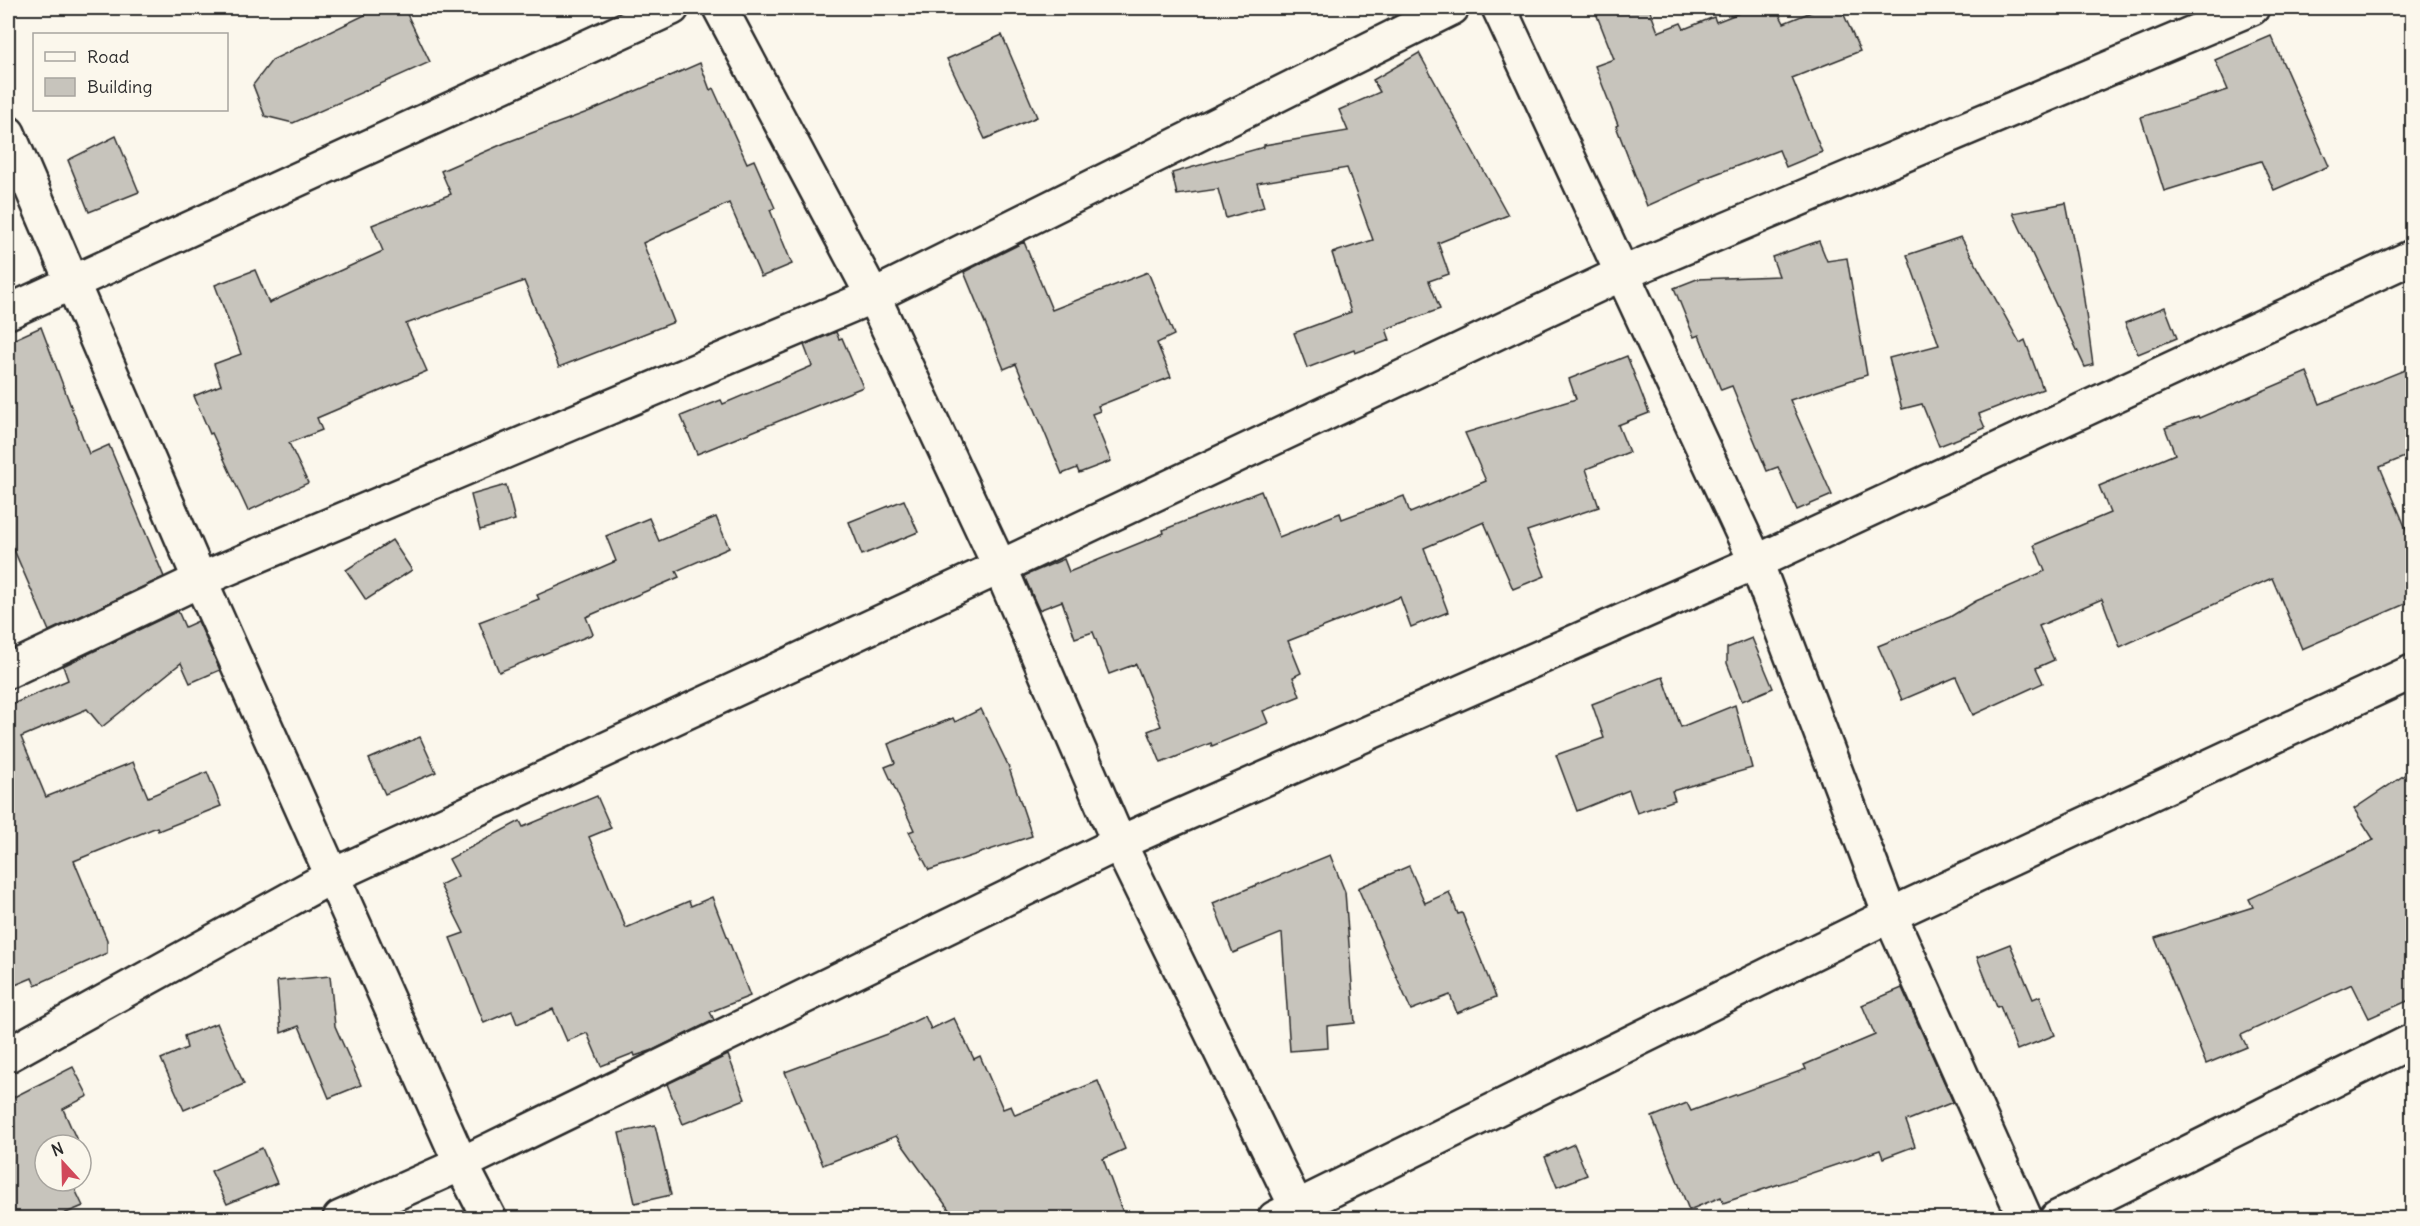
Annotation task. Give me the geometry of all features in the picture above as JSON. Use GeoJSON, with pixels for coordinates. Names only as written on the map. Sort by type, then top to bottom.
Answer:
{"type":"FeatureCollection","features":[{"type":"Feature","properties":{"kind":"street"},"geometry":{"type":"LineString","coordinates":[[8,312],[672,8]]}},
{"type":"Feature","properties":{"kind":"street"},"geometry":{"type":"LineString","coordinates":[[720,8],[873,296],[1000,567],[1119,843],[1292,1215],[1890,915],[2412,672]]}},
{"type":"Feature","properties":{"kind":"street"},"geometry":{"type":"LineString","coordinates":[[8,671],[200,580],[873,296],[1452,8]]}},
{"type":"Feature","properties":{"kind":"street"},"geometry":{"type":"LineString","coordinates":[[1498,8],[1756,562],[1890,915],[2025,1218]]}},
{"type":"Feature","properties":{"kind":"street"},"geometry":{"type":"LineString","coordinates":[[8,1055],[332,876],[1000,567],[1621,274],[2252,8]]}},
{"type":"Feature","properties":{"kind":"street"},"geometry":{"type":"LineString","coordinates":[[8,133],[200,580],[461,1164],[489,1218]]}},
{"type":"Feature","properties":{"kind":"street"},"geometry":{"type":"LineString","coordinates":[[340,1218],[461,1164],[1119,843],[1756,562],[2412,257]]}},
{"type":"Feature","properties":{"kind":"street"},"geometry":{"type":"LineString","coordinates":[[2057,1218],[2412,1041]]}},
{"type":"Feature","properties":{"kind":"building"},"geometry":{"type":"Polygon","coordinates":[[[379,8],[404,8],[430,62],[293,123],[265,116],[253,85],[272,60],[379,8]]]}},
{"type":"Feature","properties":{"kind":"building"},"geometry":{"type":"Polygon","coordinates":[[[1594,8],[1649,8],[1658,32],[1681,23],[1684,29],[1714,17],[1716,22],[1752,8],[1776,8],[1784,23],[1821,8],[1841,8],[1860,51],[1792,78],[1822,152],[1786,167],[1779,150],[1700,180],[1701,182],[1647,206],[1595,66],[1614,59],[1594,8]]]}},
{"type":"Feature","properties":{"kind":"building"},"geometry":{"type":"Polygon","coordinates":[[[1002,35],[1037,117],[985,139],[947,59],[1002,35]]]}},
{"type":"Feature","properties":{"kind":"building"},"geometry":{"type":"Polygon","coordinates":[[[2271,36],[2329,166],[2274,190],[2261,161],[2164,191],[2141,117],[2228,90],[2215,60],[2271,36]]]}},
{"type":"Feature","properties":{"kind":"building"},"geometry":{"type":"Polygon","coordinates":[[[1419,53],[1508,215],[1438,243],[1449,274],[1429,281],[1440,309],[1386,329],[1390,340],[1355,353],[1354,350],[1307,368],[1294,333],[1351,312],[1332,253],[1373,240],[1347,168],[1257,183],[1264,207],[1226,218],[1218,189],[1177,195],[1172,173],[1264,147],[1264,145],[1348,131],[1339,110],[1380,92],[1373,80],[1419,53]]]}},
{"type":"Feature","properties":{"kind":"building"},"geometry":{"type":"Polygon","coordinates":[[[700,63],[710,90],[713,88],[747,163],[754,160],[775,208],[770,210],[792,264],[761,277],[729,203],[643,243],[674,322],[559,367],[524,281],[406,324],[427,371],[317,418],[322,430],[289,443],[308,483],[248,511],[194,396],[221,385],[214,364],[241,354],[215,285],[255,270],[269,303],[383,251],[372,225],[451,194],[441,171],[505,143],[590,111],[700,63]]]}},
{"type":"Feature","properties":{"kind":"building"},"geometry":{"type":"Polygon","coordinates":[[[116,136],[139,192],[89,212],[68,160],[116,136]]]}},
{"type":"Feature","properties":{"kind":"building"},"geometry":{"type":"Polygon","coordinates":[[[2066,203],[2082,285],[2093,365],[2085,367],[2013,213],[2066,203]]]}},
{"type":"Feature","properties":{"kind":"building"},"geometry":{"type":"Polygon","coordinates":[[[1961,237],[2020,343],[2025,340],[2043,389],[1979,414],[1985,428],[1939,446],[1922,404],[1902,409],[1889,358],[1939,345],[1907,255],[1961,237]]]}},
{"type":"Feature","properties":{"kind":"building"},"geometry":{"type":"Polygon","coordinates":[[[1819,241],[1827,261],[1847,258],[1867,375],[1790,400],[1832,495],[1797,510],[1778,467],[1767,471],[1732,386],[1721,390],[1699,335],[1694,337],[1674,288],[1697,279],[1779,276],[1772,257],[1819,241]]]}},
{"type":"Feature","properties":{"kind":"building"},"geometry":{"type":"Polygon","coordinates":[[[1024,242],[1052,310],[1148,272],[1174,335],[1157,343],[1171,377],[1098,406],[1100,411],[1092,414],[1111,461],[1079,473],[1077,468],[1062,474],[1016,364],[1004,369],[964,272],[1024,242]]]}},
{"type":"Feature","properties":{"kind":"building"},"geometry":{"type":"Polygon","coordinates":[[[2165,307],[2177,338],[2138,354],[2125,323],[2165,307]]]}},
{"type":"Feature","properties":{"kind":"building"},"geometry":{"type":"Polygon","coordinates":[[[41,327],[89,454],[109,445],[164,577],[49,631],[8,536],[8,342],[41,327]]]}},
{"type":"Feature","properties":{"kind":"building"},"geometry":{"type":"Polygon","coordinates":[[[836,332],[839,339],[842,338],[863,387],[697,454],[681,416],[721,400],[723,404],[812,366],[804,345],[836,332]]]}},
{"type":"Feature","properties":{"kind":"building"},"geometry":{"type":"Polygon","coordinates":[[[1627,356],[1649,413],[1618,425],[1629,452],[1586,469],[1599,507],[1527,531],[1545,576],[1513,589],[1484,522],[1424,548],[1448,612],[1411,627],[1400,597],[1288,641],[1301,673],[1293,677],[1300,696],[1263,711],[1268,723],[1212,746],[1211,743],[1161,763],[1148,731],[1161,726],[1136,664],[1109,674],[1093,632],[1075,638],[1062,601],[1039,610],[1024,576],[1064,559],[1069,572],[1164,533],[1163,530],[1261,491],[1279,537],[1340,513],[1342,519],[1404,496],[1410,513],[1486,481],[1465,433],[1576,399],[1569,379],[1627,356]]]}},
{"type":"Feature","properties":{"kind":"building"},"geometry":{"type":"Polygon","coordinates":[[[2412,367],[2412,454],[2380,467],[2412,543],[2412,601],[2302,649],[2272,578],[2120,647],[2102,599],[2039,626],[2054,660],[2036,668],[2043,683],[1973,715],[1956,677],[1902,700],[1878,646],[1950,617],[1976,601],[2045,571],[2034,545],[2110,513],[2099,486],[2175,454],[2165,428],[2198,416],[2199,418],[2307,372],[2320,404],[2412,367]]]}},
{"type":"Feature","properties":{"kind":"building"},"geometry":{"type":"Polygon","coordinates":[[[506,485],[515,520],[480,530],[471,495],[506,485]]]}},
{"type":"Feature","properties":{"kind":"building"},"geometry":{"type":"Polygon","coordinates":[[[904,500],[918,532],[862,555],[849,522],[904,500]]]}},
{"type":"Feature","properties":{"kind":"building"},"geometry":{"type":"Polygon","coordinates":[[[716,517],[729,548],[676,571],[679,577],[586,617],[593,634],[499,672],[479,622],[539,599],[537,595],[616,561],[606,536],[649,518],[659,541],[716,517]]]}},
{"type":"Feature","properties":{"kind":"building"},"geometry":{"type":"Polygon","coordinates":[[[392,540],[412,570],[366,600],[346,570],[392,540]]]}},
{"type":"Feature","properties":{"kind":"building"},"geometry":{"type":"Polygon","coordinates":[[[178,611],[185,627],[198,621],[220,670],[190,683],[181,663],[102,727],[87,709],[21,737],[46,797],[133,762],[148,797],[207,772],[221,806],[158,831],[157,827],[74,861],[107,940],[107,953],[35,985],[32,978],[8,988],[8,706],[68,680],[63,666],[178,611]]]}},
{"type":"Feature","properties":{"kind":"building"},"geometry":{"type":"Polygon","coordinates":[[[1752,638],[1773,688],[1742,701],[1727,663],[1727,648],[1752,638]]]}},
{"type":"Feature","properties":{"kind":"building"},"geometry":{"type":"Polygon","coordinates":[[[1663,677],[1681,727],[1735,705],[1752,768],[1672,791],[1675,800],[1637,813],[1629,790],[1577,811],[1556,755],[1604,738],[1592,704],[1663,677]]]}},
{"type":"Feature","properties":{"kind":"building"},"geometry":{"type":"Polygon","coordinates":[[[981,709],[1008,765],[1032,836],[929,870],[909,832],[914,830],[885,767],[895,763],[888,744],[953,718],[955,722],[981,709]]]}},
{"type":"Feature","properties":{"kind":"building"},"geometry":{"type":"Polygon","coordinates":[[[420,737],[436,772],[385,794],[369,759],[420,737]]]}},
{"type":"Feature","properties":{"kind":"building"},"geometry":{"type":"Polygon","coordinates":[[[2412,770],[2412,999],[2369,1018],[2352,984],[2241,1035],[2247,1047],[2206,1064],[2155,938],[2253,907],[2249,899],[2374,840],[2354,809],[2412,770]]]}},
{"type":"Feature","properties":{"kind":"building"},"geometry":{"type":"Polygon","coordinates":[[[597,796],[611,828],[589,837],[626,928],[689,901],[691,906],[712,897],[750,996],[710,1012],[714,1020],[653,1050],[635,1056],[634,1053],[601,1066],[587,1033],[567,1041],[553,1009],[517,1024],[512,1011],[484,1023],[450,938],[464,933],[440,885],[458,876],[449,859],[520,821],[523,827],[597,796]]]}},
{"type":"Feature","properties":{"kind":"building"},"geometry":{"type":"Polygon","coordinates":[[[1330,855],[1345,892],[1355,1023],[1327,1026],[1328,1048],[1290,1051],[1282,933],[1233,953],[1213,903],[1330,855]]]}},
{"type":"Feature","properties":{"kind":"building"},"geometry":{"type":"Polygon","coordinates":[[[1409,866],[1425,903],[1449,892],[1458,914],[1462,913],[1496,997],[1457,1013],[1450,995],[1411,1010],[1358,888],[1409,866]]]}},
{"type":"Feature","properties":{"kind":"building"},"geometry":{"type":"Polygon","coordinates":[[[2010,944],[2033,999],[2040,996],[2055,1035],[2017,1050],[1977,957],[2010,944]]]}},
{"type":"Feature","properties":{"kind":"building"},"geometry":{"type":"Polygon","coordinates":[[[330,976],[335,1026],[361,1085],[329,1098],[299,1026],[281,1033],[277,981],[330,976]]]}},
{"type":"Feature","properties":{"kind":"building"},"geometry":{"type":"Polygon","coordinates":[[[1902,988],[1953,1102],[1906,1121],[1915,1146],[1883,1158],[1880,1150],[1723,1203],[1721,1197],[1689,1210],[1652,1117],[1687,1103],[1691,1111],[1806,1069],[1804,1065],[1875,1035],[1862,1005],[1902,988]]]}},
{"type":"Feature","properties":{"kind":"building"},"geometry":{"type":"Polygon","coordinates":[[[925,1016],[931,1029],[954,1018],[974,1059],[980,1056],[1003,1109],[1011,1106],[1015,1115],[1098,1081],[1125,1149],[1103,1159],[1125,1218],[955,1218],[896,1136],[823,1165],[785,1072],[888,1034],[925,1016]]]}},
{"type":"Feature","properties":{"kind":"building"},"geometry":{"type":"Polygon","coordinates":[[[217,1023],[244,1084],[184,1110],[161,1059],[187,1048],[184,1036],[217,1023]]]}},
{"type":"Feature","properties":{"kind":"building"},"geometry":{"type":"Polygon","coordinates":[[[728,1055],[745,1099],[683,1124],[667,1084],[728,1055]]]}},
{"type":"Feature","properties":{"kind":"building"},"geometry":{"type":"Polygon","coordinates":[[[73,1067],[88,1096],[63,1109],[74,1133],[33,1133],[33,1193],[77,1193],[83,1206],[54,1218],[8,1218],[8,1100],[73,1067]]]}},
{"type":"Feature","properties":{"kind":"building"},"geometry":{"type":"Polygon","coordinates":[[[655,1125],[671,1195],[635,1203],[619,1133],[655,1125]]]}},
{"type":"Feature","properties":{"kind":"building"},"geometry":{"type":"Polygon","coordinates":[[[1574,1144],[1587,1175],[1557,1187],[1545,1157],[1574,1144]]]}},
{"type":"Feature","properties":{"kind":"building"},"geometry":{"type":"Polygon","coordinates":[[[262,1148],[277,1183],[227,1204],[211,1171],[262,1148]]]}}]}
